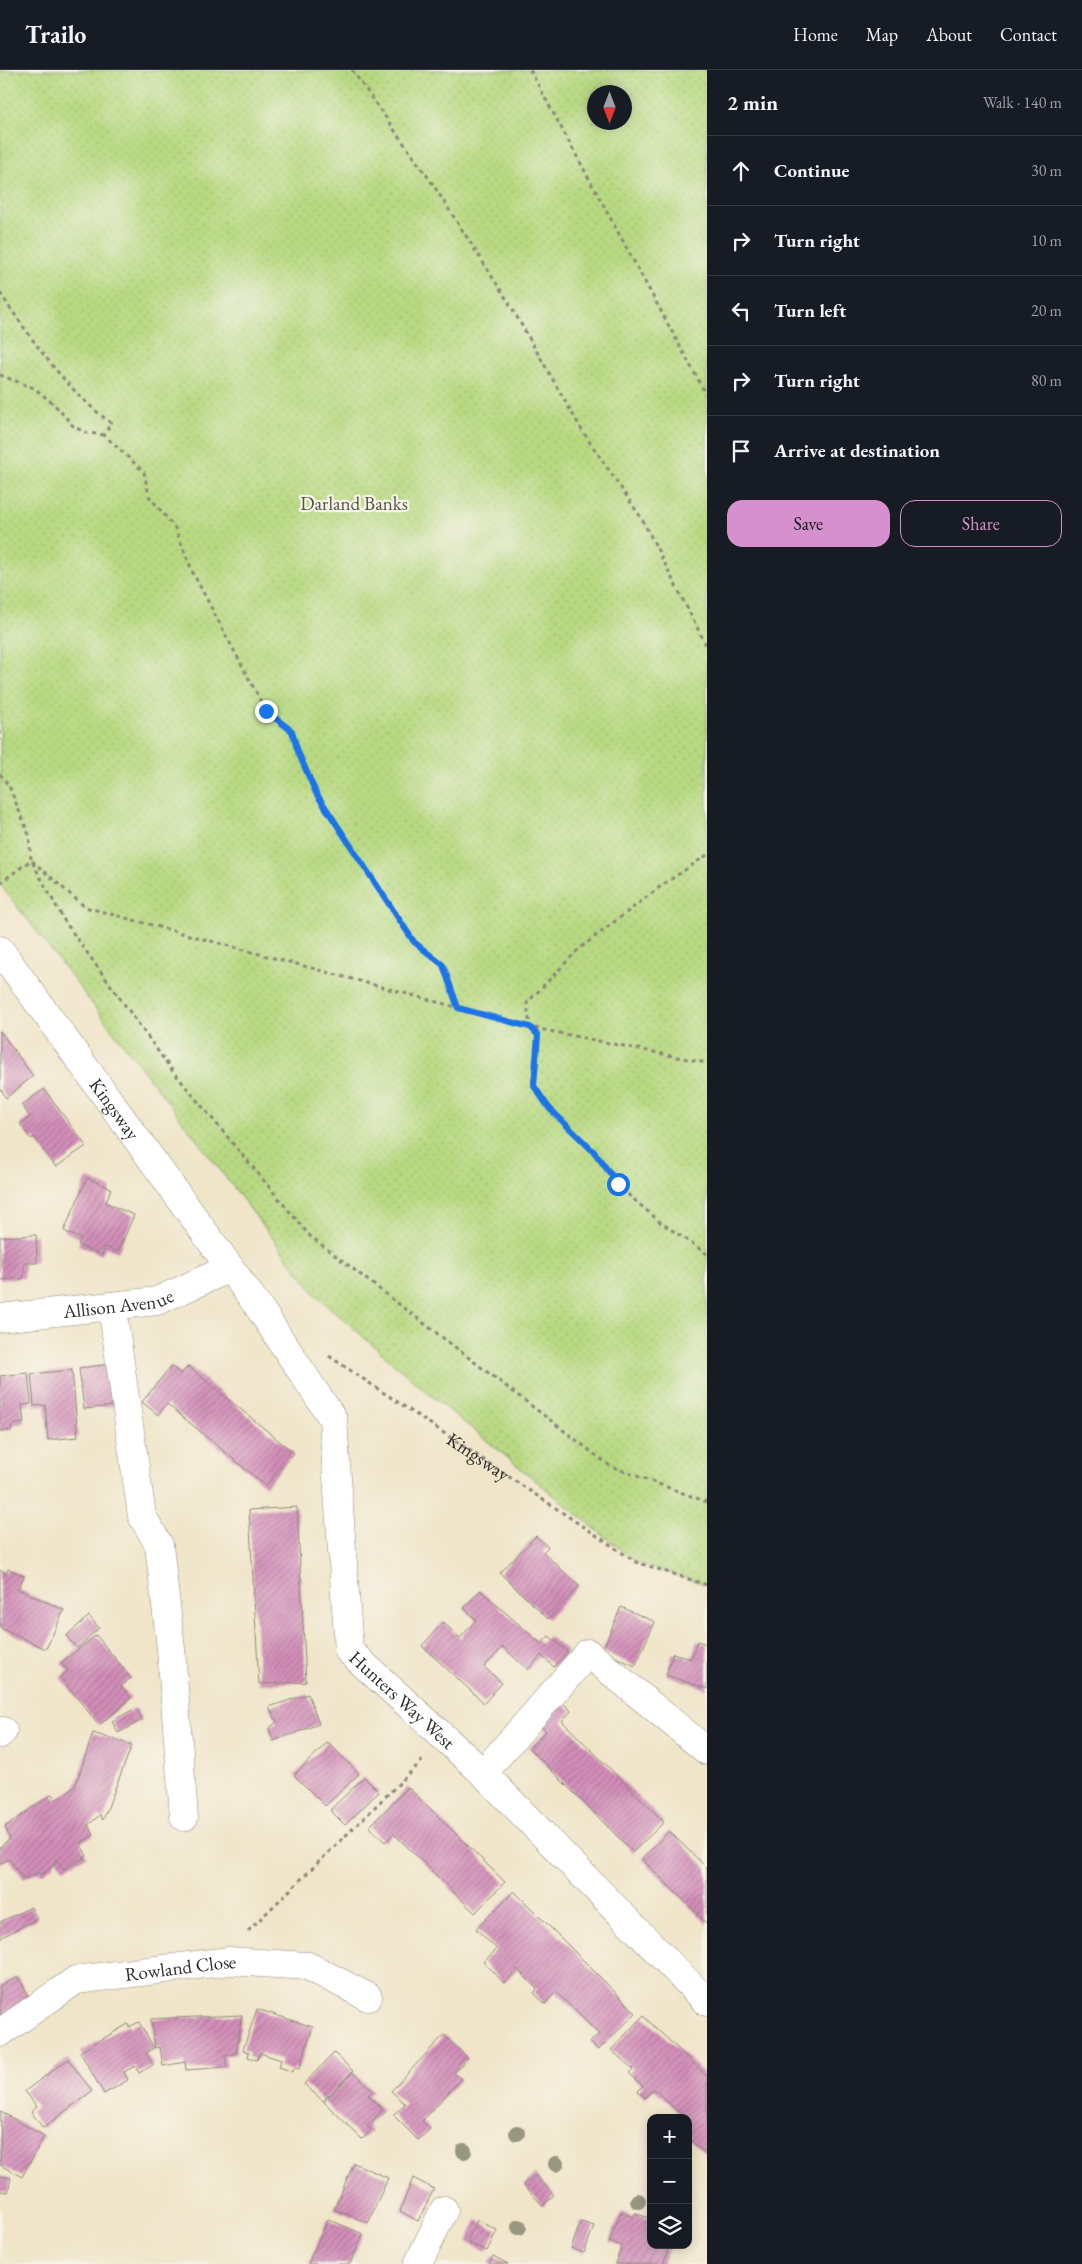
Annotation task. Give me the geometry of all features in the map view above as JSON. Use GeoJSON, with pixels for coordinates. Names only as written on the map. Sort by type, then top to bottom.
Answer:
{"type":"FeatureCollection","features":[{"type":"Feature","properties":{"kind":"street","name":"Kingsway"},"geometry":{"type":"LineString","coordinates":[[0,950],[230,1268]]}},
{"type":"Feature","properties":{"kind":"street","name":"Allison Avenue"},"geometry":{"type":"LineString","coordinates":[[0,1318],[157,1301],[230,1268]]}},
{"type":"Feature","properties":{"kind":"street","name":"Hunters Way West"},"geometry":{"type":"LineString","coordinates":[[230,1268],[333,1419],[349,1651],[483,1773],[707,2002]]}},
{"type":"Feature","properties":{"kind":"street"},"geometry":{"type":"LineString","coordinates":[[112,1306],[142,1516],[159,1545],[171,1649],[184,1817]]}},
{"type":"Feature","properties":{"kind":"street"},"geometry":{"type":"LineString","coordinates":[[483,1773],[588,1653],[707,1751]]}},
{"type":"Feature","properties":{"kind":"street","name":"Rowland Close"},"geometry":{"type":"LineString","coordinates":[[0,2033],[76,1980],[217,1962],[229,1961],[308,1966],[368,1997]]}},
{"type":"Feature","properties":{"kind":"street"},"geometry":{"type":"LineString","coordinates":[[418,2264],[444,2210]]}},
{"type":"Feature","properties":{"kind":"path"},"geometry":{"type":"LineString","coordinates":[[352,70],[432,183],[508,302],[583,432],[642,519],[707,647]]}},
{"type":"Feature","properties":{"kind":"path"},"geometry":{"type":"LineString","coordinates":[[530,70],[707,396]]}},
{"type":"Feature","properties":{"kind":"path"},"geometry":{"type":"LineString","coordinates":[[0,293],[44,358],[94,410],[112,423],[104,436]]}},
{"type":"Feature","properties":{"kind":"path"},"geometry":{"type":"LineString","coordinates":[[0,375],[34,388],[54,404],[74,427],[87,433],[104,436],[144,472],[148,496],[175,528],[193,573],[266,711],[292,731],[298,752],[316,793],[414,942],[443,965],[458,1008]]}},
{"type":"Feature","properties":{"kind":"path"},"geometry":{"type":"LineString","coordinates":[[0,731],[0,740]]}},
{"type":"Feature","properties":{"kind":"path"},"geometry":{"type":"LineString","coordinates":[[0,774],[9,786],[29,835],[31,860],[65,922],[171,1069],[310,1236],[610,1466],[707,1502]]}},
{"type":"Feature","properties":{"kind":"path"},"geometry":{"type":"LineString","coordinates":[[707,855],[661,886],[579,949],[527,1003],[530,1027],[538,1035],[533,1081],[543,1100],[595,1153],[613,1178],[628,1194],[660,1222],[707,1254]]}},
{"type":"Feature","properties":{"kind":"path"},"geometry":{"type":"LineString","coordinates":[[31,860],[85,907],[530,1027],[707,1063]]}},
{"type":"Feature","properties":{"kind":"path"},"geometry":{"type":"LineString","coordinates":[[0,883],[31,860]]}},
{"type":"Feature","properties":{"kind":"path","name":"Kingsway"},"geometry":{"type":"LineString","coordinates":[[325,1353],[636,1562],[707,1585]]}},
{"type":"Feature","properties":{"kind":"path"},"geometry":{"type":"LineString","coordinates":[[217,1962],[444,1739]]}},
{"type":"Feature","properties":{"kind":"green space","name":"Darland Banks"},"geometry":{"type":"Polygon","coordinates":[[[0,70],[707,70],[707,1585],[636,1562],[417,1384],[317,1296],[0,884],[0,70]]]}},
{"type":"Feature","properties":{"kind":"building"},"geometry":{"type":"Polygon","coordinates":[[[0,1031],[33,1076],[6,1098],[0,1088],[0,1031]]]}},
{"type":"Feature","properties":{"kind":"building"},"geometry":{"type":"Polygon","coordinates":[[[44,1089],[86,1146],[56,1167],[34,1137],[31,1139],[20,1124],[30,1117],[22,1105],[44,1089]]]}},
{"type":"Feature","properties":{"kind":"building"},"geometry":{"type":"Polygon","coordinates":[[[87,1178],[111,1188],[106,1203],[134,1215],[118,1252],[105,1247],[102,1255],[78,1245],[81,1239],[64,1231],[87,1178]]]}},
{"type":"Feature","properties":{"kind":"building"},"geometry":{"type":"Polygon","coordinates":[[[36,1235],[37,1263],[24,1263],[24,1278],[0,1280],[0,1237],[36,1235]]]}},
{"type":"Feature","properties":{"kind":"building"},"geometry":{"type":"Polygon","coordinates":[[[119,1363],[123,1405],[84,1409],[79,1368],[119,1363]]]}},
{"type":"Feature","properties":{"kind":"building"},"geometry":{"type":"Polygon","coordinates":[[[171,1366],[181,1374],[188,1366],[294,1453],[266,1486],[167,1404],[158,1415],[142,1402],[171,1366]]]}},
{"type":"Feature","properties":{"kind":"building"},"geometry":{"type":"Polygon","coordinates":[[[72,1370],[78,1437],[48,1440],[45,1405],[34,1406],[31,1374],[72,1370]]]}},
{"type":"Feature","properties":{"kind":"building"},"geometry":{"type":"Polygon","coordinates":[[[28,1373],[31,1404],[22,1405],[24,1423],[11,1425],[12,1430],[0,1431],[0,1376],[28,1373]]]}},
{"type":"Feature","properties":{"kind":"building"},"geometry":{"type":"Polygon","coordinates":[[[297,1507],[306,1682],[259,1684],[249,1510],[297,1507]]]}},
{"type":"Feature","properties":{"kind":"building"},"geometry":{"type":"Polygon","coordinates":[[[536,1536],[548,1547],[543,1552],[579,1586],[548,1619],[500,1573],[536,1536]]]}},
{"type":"Feature","properties":{"kind":"building"},"geometry":{"type":"Polygon","coordinates":[[[8,1569],[24,1576],[18,1589],[64,1610],[46,1649],[0,1628],[0,1570],[6,1573],[8,1569]]]}},
{"type":"Feature","properties":{"kind":"building"},"geometry":{"type":"Polygon","coordinates":[[[480,1590],[541,1644],[549,1636],[568,1652],[554,1667],[541,1655],[528,1670],[503,1647],[484,1667],[502,1683],[484,1703],[422,1646],[443,1622],[460,1638],[476,1620],[464,1608],[480,1590]]]}},
{"type":"Feature","properties":{"kind":"building"},"geometry":{"type":"Polygon","coordinates":[[[621,1607],[655,1622],[635,1666],[602,1651],[621,1607]]]}},
{"type":"Feature","properties":{"kind":"building"},"geometry":{"type":"Polygon","coordinates":[[[89,1616],[99,1628],[77,1648],[66,1636],[89,1616]]]}},
{"type":"Feature","properties":{"kind":"building"},"geometry":{"type":"Polygon","coordinates":[[[96,1635],[131,1678],[121,1686],[131,1698],[99,1725],[60,1677],[68,1671],[61,1663],[96,1635]]]}},
{"type":"Feature","properties":{"kind":"building"},"geometry":{"type":"Polygon","coordinates":[[[697,1641],[707,1644],[707,1689],[666,1675],[673,1653],[691,1659],[697,1641]]]}},
{"type":"Feature","properties":{"kind":"building"},"geometry":{"type":"Polygon","coordinates":[[[308,1694],[319,1724],[273,1741],[269,1728],[277,1722],[269,1707],[308,1694]]]}},
{"type":"Feature","properties":{"kind":"building"},"geometry":{"type":"Polygon","coordinates":[[[559,1699],[571,1711],[562,1721],[664,1822],[633,1852],[529,1748],[546,1731],[536,1721],[559,1699]]]}},
{"type":"Feature","properties":{"kind":"building"},"geometry":{"type":"Polygon","coordinates":[[[136,1708],[142,1720],[118,1733],[112,1721],[136,1708]]]}},
{"type":"Feature","properties":{"kind":"building"},"geometry":{"type":"Polygon","coordinates":[[[93,1733],[132,1745],[103,1820],[100,1815],[88,1825],[94,1835],[80,1843],[87,1856],[64,1869],[56,1859],[53,1866],[42,1874],[37,1873],[24,1879],[9,1859],[0,1864],[0,1847],[10,1839],[5,1827],[52,1794],[56,1800],[75,1787],[93,1733]]]}},
{"type":"Feature","properties":{"kind":"building"},"geometry":{"type":"Polygon","coordinates":[[[328,1742],[359,1774],[325,1806],[294,1775],[328,1742]]]}},
{"type":"Feature","properties":{"kind":"building"},"geometry":{"type":"Polygon","coordinates":[[[364,1777],[379,1792],[345,1825],[330,1810],[364,1777]]]}},
{"type":"Feature","properties":{"kind":"building"},"geometry":{"type":"Polygon","coordinates":[[[408,1787],[505,1882],[475,1913],[394,1834],[385,1842],[369,1827],[408,1787]]]}},
{"type":"Feature","properties":{"kind":"building"},"geometry":{"type":"Polygon","coordinates":[[[669,1831],[707,1868],[707,1924],[642,1859],[669,1831]]]}},
{"type":"Feature","properties":{"kind":"building"},"geometry":{"type":"Polygon","coordinates":[[[514,1891],[636,2013],[598,2050],[590,2042],[599,2034],[556,1992],[545,2004],[534,1993],[537,1989],[517,1969],[504,1983],[483,1962],[497,1949],[476,1929],[514,1891]]]}},
{"type":"Feature","properties":{"kind":"building"},"geometry":{"type":"Polygon","coordinates":[[[31,1907],[37,1919],[0,1938],[0,1922],[31,1907]]]}},
{"type":"Feature","properties":{"kind":"building"},"geometry":{"type":"Polygon","coordinates":[[[18,1977],[30,1999],[0,2015],[0,1986],[18,1977]]]}},
{"type":"Feature","properties":{"kind":"building"},"geometry":{"type":"Polygon","coordinates":[[[257,2009],[313,2027],[299,2069],[294,2068],[293,2072],[279,2067],[281,2060],[260,2053],[257,2060],[248,2057],[249,2052],[243,2050],[257,2009]]]}},
{"type":"Feature","properties":{"kind":"building"},"geometry":{"type":"Polygon","coordinates":[[[242,2015],[236,2053],[225,2056],[227,2067],[186,2070],[185,2062],[163,2066],[160,2047],[155,2048],[151,2019],[242,2015]]]}},
{"type":"Feature","properties":{"kind":"building"},"geometry":{"type":"Polygon","coordinates":[[[643,2016],[707,2076],[707,2155],[692,2142],[692,2114],[681,2114],[654,2089],[645,2098],[638,2091],[643,2086],[629,2073],[633,2069],[611,2050],[643,2016]]]}},
{"type":"Feature","properties":{"kind":"building"},"geometry":{"type":"Polygon","coordinates":[[[139,2022],[154,2048],[146,2053],[153,2065],[139,2073],[135,2066],[124,2072],[128,2080],[104,2094],[80,2052],[128,2024],[129,2027],[139,2022]]]}},
{"type":"Feature","properties":{"kind":"building"},"geometry":{"type":"Polygon","coordinates":[[[444,2035],[468,2058],[454,2073],[461,2079],[422,2121],[430,2129],[418,2140],[393,2115],[405,2104],[391,2091],[444,2035]]]}},
{"type":"Feature","properties":{"kind":"building"},"geometry":{"type":"Polygon","coordinates":[[[334,2053],[353,2071],[323,2101],[304,2084],[334,2053]]]}},
{"type":"Feature","properties":{"kind":"building"},"geometry":{"type":"Polygon","coordinates":[[[68,2059],[92,2091],[43,2128],[31,2112],[37,2107],[25,2091],[68,2059]]]}},
{"type":"Feature","properties":{"kind":"building"},"geometry":{"type":"Polygon","coordinates":[[[353,2072],[373,2091],[368,2095],[383,2110],[367,2126],[371,2130],[362,2139],[324,2102],[353,2072]]]}},
{"type":"Feature","properties":{"kind":"building"},"geometry":{"type":"Polygon","coordinates":[[[1,2112],[44,2136],[22,2177],[0,2165],[1,2112]]]}},
{"type":"Feature","properties":{"kind":"building"},"geometry":{"type":"Polygon","coordinates":[[[354,2163],[388,2178],[368,2223],[334,2209],[354,2163]]]}},
{"type":"Feature","properties":{"kind":"building"},"geometry":{"type":"Polygon","coordinates":[[[535,2175],[554,2195],[543,2206],[524,2185],[535,2175]]]}},
{"type":"Feature","properties":{"kind":"building"},"geometry":{"type":"Polygon","coordinates":[[[0,2176],[11,2178],[8,2192],[0,2191],[0,2176]]]}},
{"type":"Feature","properties":{"kind":"building"},"geometry":{"type":"Polygon","coordinates":[[[413,2178],[434,2189],[418,2221],[400,2211],[413,2178]]]}},
{"type":"Feature","properties":{"kind":"building"},"geometry":{"type":"Polygon","coordinates":[[[621,2212],[633,2217],[635,2213],[647,2218],[647,2249],[669,2249],[663,2264],[615,2264],[622,2246],[609,2242],[621,2212]]]}},
{"type":"Feature","properties":{"kind":"building"},"geometry":{"type":"Polygon","coordinates":[[[328,2219],[363,2234],[350,2264],[308,2264],[328,2219]]]}},
{"type":"Feature","properties":{"kind":"building"},"geometry":{"type":"Polygon","coordinates":[[[477,2220],[497,2230],[487,2251],[467,2242],[477,2220]]]}},
{"type":"Feature","properties":{"kind":"building"},"geometry":{"type":"Polygon","coordinates":[[[581,2222],[594,2226],[584,2253],[571,2248],[581,2222]]]}},
{"type":"Feature","properties":{"kind":"building"},"geometry":{"type":"Polygon","coordinates":[[[493,2256],[508,2264],[489,2264],[493,2256]]]}},
{"type":"Feature","properties":{"kind":"route"},"geometry":{"type":"LineString","coordinates":[[266,711],[279,719],[292,731],[298,752],[316,793],[408,930],[414,942],[443,965],[458,1008],[530,1027],[538,1035],[534,1086],[549,1108],[595,1153],[618,1184]]}}]}
